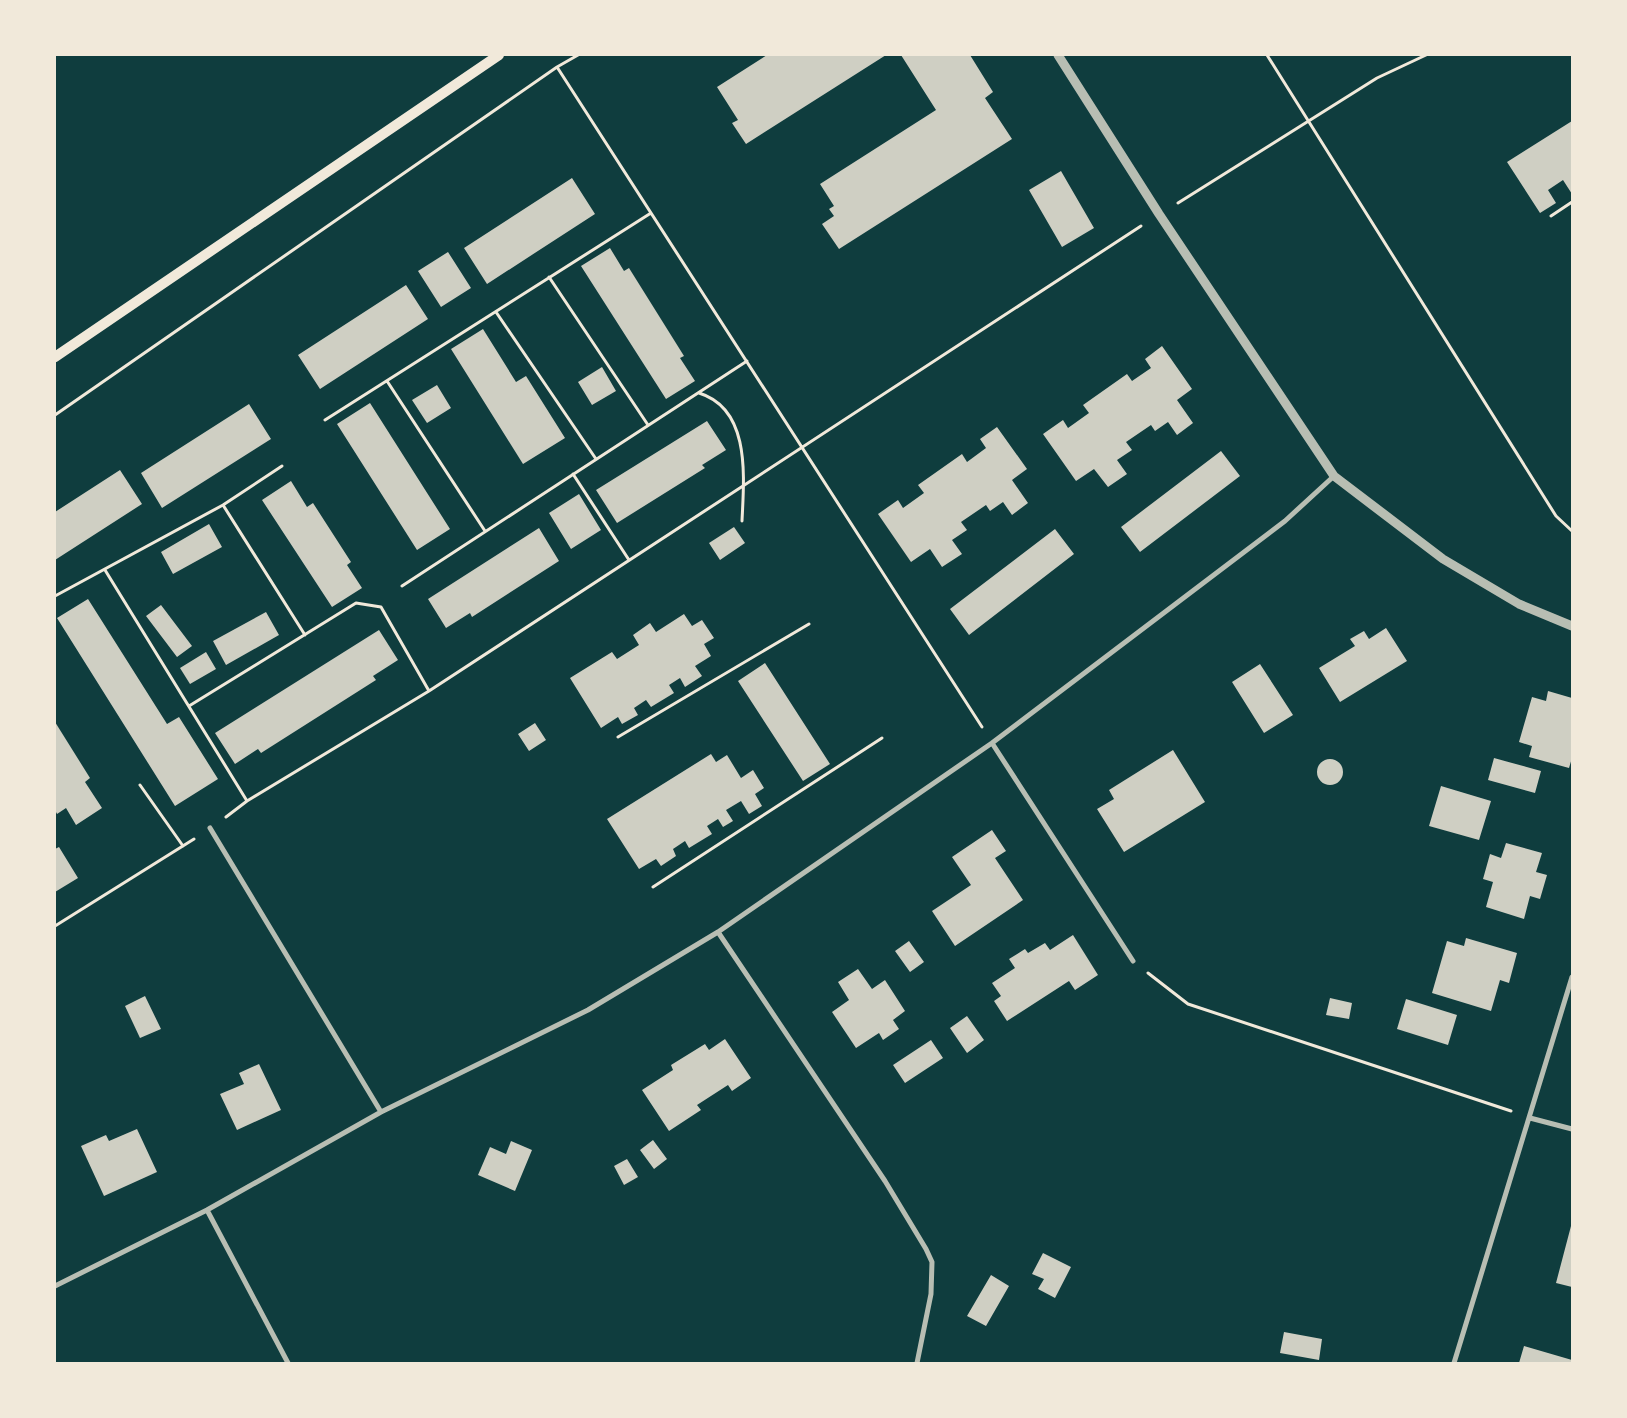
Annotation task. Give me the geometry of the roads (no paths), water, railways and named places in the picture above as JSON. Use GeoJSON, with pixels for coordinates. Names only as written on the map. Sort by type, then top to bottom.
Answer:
{"type":"FeatureCollection","features":[{"type":"Feature","properties":{"kind":"main road"},"geometry":{"type":"LineString","coordinates":[[55,357],[499,55]]}},
{"type":"Feature","properties":{"kind":"street"},"geometry":{"type":"LineString","coordinates":[[1058,55],[1159,214],[1334,476],[1443,559],[1519,604],[1572,626]]}},
{"type":"Feature","properties":{"kind":"street"},"geometry":{"type":"LineString","coordinates":[[55,1286],[207,1210],[381,1112],[588,1010],[718,932],[992,743],[1285,521],[1334,476]]}},
{"type":"Feature","properties":{"kind":"street"},"geometry":{"type":"LineString","coordinates":[[992,743],[1133,961]]}},
{"type":"Feature","properties":{"kind":"street"},"geometry":{"type":"LineString","coordinates":[[210,828],[381,1112]]}},
{"type":"Feature","properties":{"kind":"street"},"geometry":{"type":"LineString","coordinates":[[718,932],[885,1181],[926,1249],[932,1262],[931,1294],[917,1363]]}},
{"type":"Feature","properties":{"kind":"street"},"geometry":{"type":"LineString","coordinates":[[1454,1363],[1572,977]]}},
{"type":"Feature","properties":{"kind":"street"},"geometry":{"type":"LineString","coordinates":[[1530,1118],[1572,1129]]}},
{"type":"Feature","properties":{"kind":"street"},"geometry":{"type":"LineString","coordinates":[[207,1210],[288,1363]]}}]}
